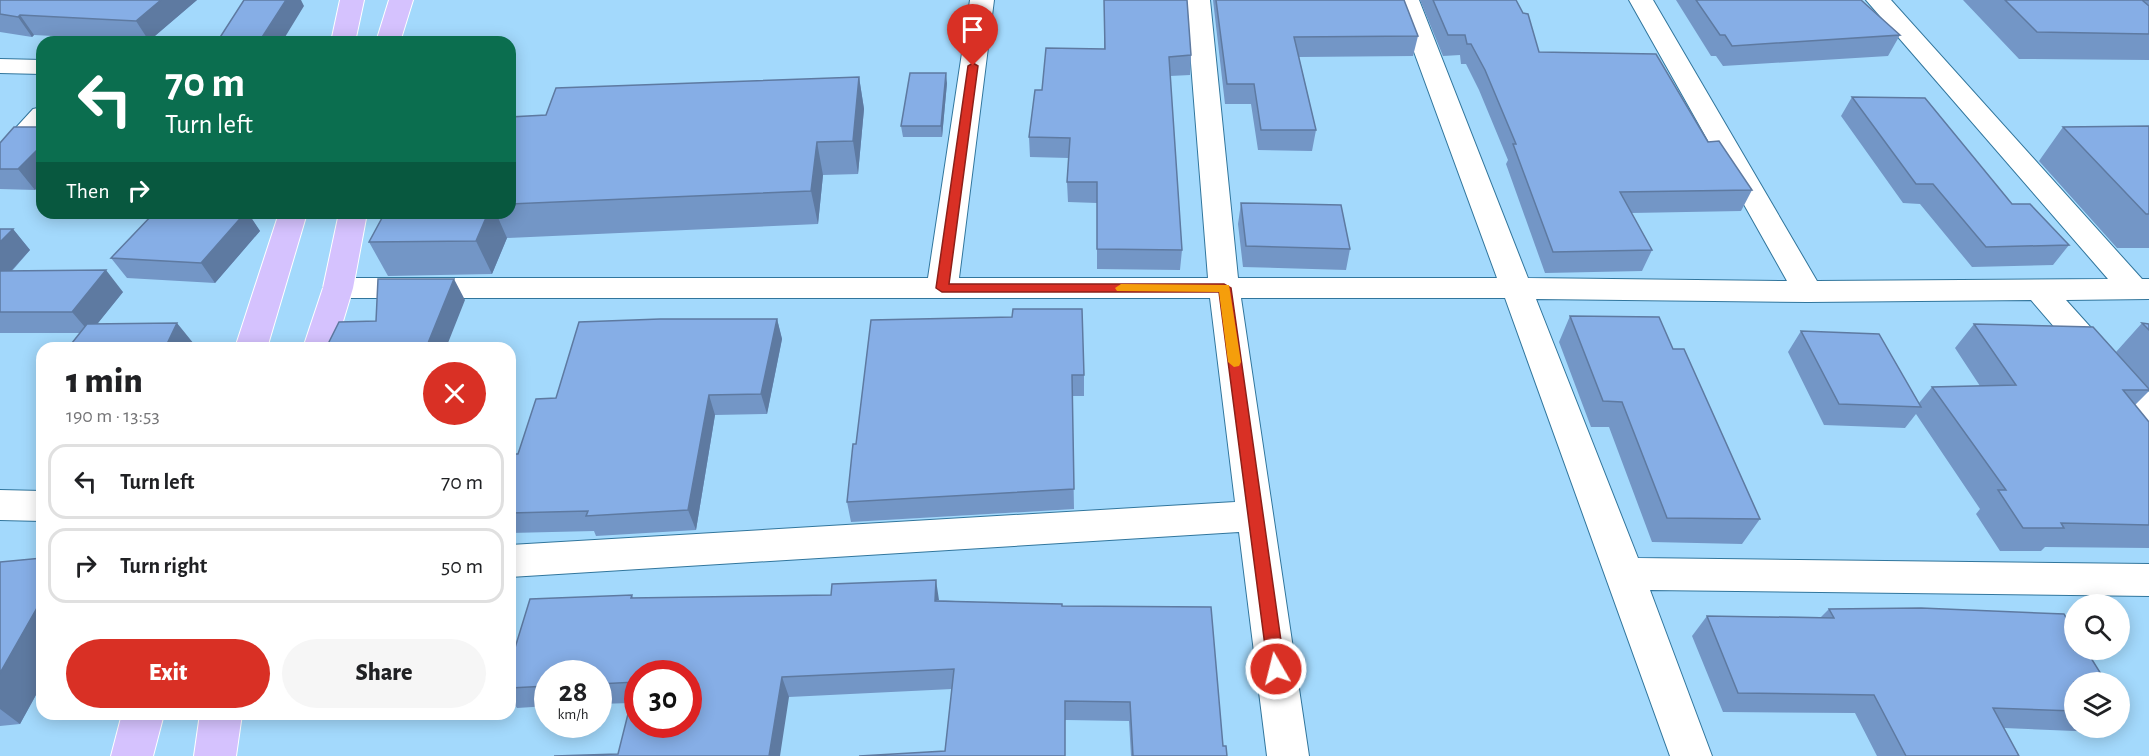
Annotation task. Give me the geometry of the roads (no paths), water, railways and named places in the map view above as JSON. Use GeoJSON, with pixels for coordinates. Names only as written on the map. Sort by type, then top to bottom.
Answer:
{"type":"FeatureCollection","features":[{"type":"Feature","properties":{"kind":"main road"},"geometry":{"type":"LineString","coordinates":[[344,36],[352,0]]}},
{"type":"Feature","properties":{"kind":"main road"},"geometry":{"type":"LineString","coordinates":[[390,36],[401,0]]}},
{"type":"Feature","properties":{"kind":"main road"},"geometry":{"type":"LineString","coordinates":[[253,342],[291,219]]}},
{"type":"Feature","properties":{"kind":"main road"},"geometry":{"type":"LineString","coordinates":[[321,342],[338,288],[352,219]]}},
{"type":"Feature","properties":{"kind":"main road"},"geometry":{"type":"LineString","coordinates":[[132,756],[141,720]]}},
{"type":"Feature","properties":{"kind":"main road"},"geometry":{"type":"LineString","coordinates":[[215,756],[220,720]]}},
{"type":"Feature","properties":{"kind":"street"},"geometry":{"type":"LineString","coordinates":[[942,288],[982,0]]}},
{"type":"Feature","properties":{"kind":"street"},"geometry":{"type":"LineString","coordinates":[[1198,0],[1224,288],[1288,756]]}},
{"type":"Feature","properties":{"kind":"street"},"geometry":{"type":"LineString","coordinates":[[1407,0],[1625,574],[1691,756]]}},
{"type":"Feature","properties":{"kind":"street"},"geometry":{"type":"LineString","coordinates":[[1641,0],[1808,292]]}},
{"type":"Feature","properties":{"kind":"street"},"geometry":{"type":"LineString","coordinates":[[1878,0],[2141,289]]}},
{"type":"Feature","properties":{"kind":"street"},"geometry":{"type":"LineString","coordinates":[[0,66],[36,67]]}},
{"type":"Feature","properties":{"kind":"street"},"geometry":{"type":"LineString","coordinates":[[0,162],[36,123]]}},
{"type":"Feature","properties":{"kind":"street"},"geometry":{"type":"LineString","coordinates":[[338,288],[1517,288],[1808,292],[2141,289]]}},
{"type":"Feature","properties":{"kind":"street"},"geometry":{"type":"LineString","coordinates":[[2039,290],[2149,414]]}},
{"type":"Feature","properties":{"kind":"street"},"geometry":{"type":"LineString","coordinates":[[0,505],[36,506]]}},
{"type":"Feature","properties":{"kind":"street"},"geometry":{"type":"LineString","coordinates":[[516,561],[1255,516]]}},
{"type":"Feature","properties":{"kind":"street"},"geometry":{"type":"LineString","coordinates":[[1625,574],[2149,580]]}}]}
